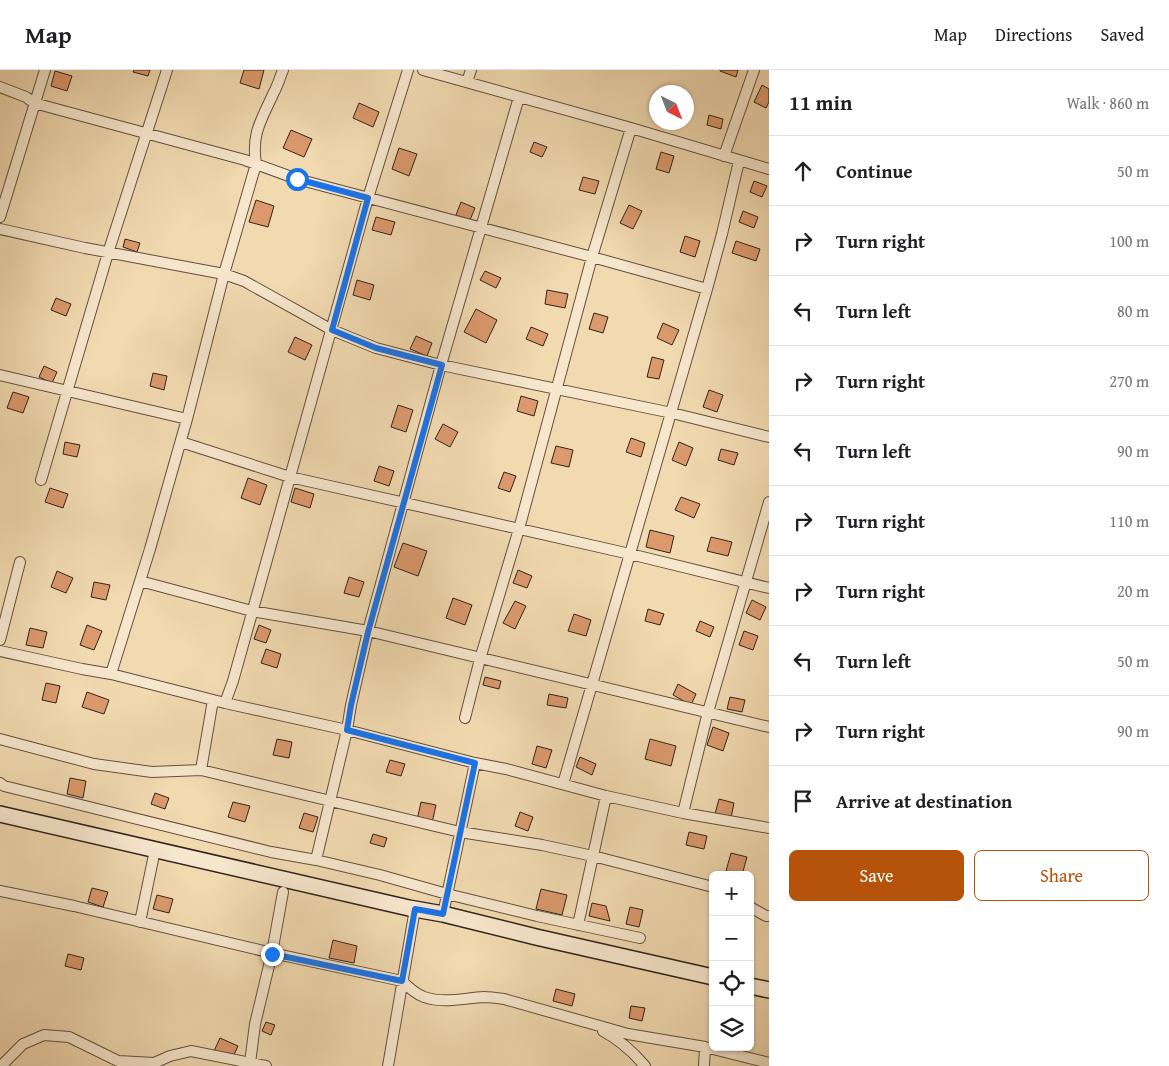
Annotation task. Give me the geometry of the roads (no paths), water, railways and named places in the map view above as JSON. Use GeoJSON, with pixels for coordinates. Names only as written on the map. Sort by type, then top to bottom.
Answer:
{"type":"FeatureCollection","features":[{"type":"Feature","properties":{"kind":"street"},"geometry":{"type":"LineString","coordinates":[[0,217],[45,70]]}},
{"type":"Feature","properties":{"kind":"street"},"geometry":{"type":"LineString","coordinates":[[41,480],[108,253],[167,70]]}},
{"type":"Feature","properties":{"kind":"street"},"geometry":{"type":"LineString","coordinates":[[111,674],[150,549],[187,419],[224,274],[256,164],[255,138],[261,118],[283,70]]}},
{"type":"Feature","properties":{"kind":"street"},"geometry":{"type":"LineString","coordinates":[[225,703],[368,198],[408,70]]}},
{"type":"Feature","properties":{"kind":"street"},"geometry":{"type":"LineString","coordinates":[[423,70],[769,169]]}},
{"type":"Feature","properties":{"kind":"street"},"geometry":{"type":"LineString","coordinates":[[467,82],[471,70]]}},
{"type":"Feature","properties":{"kind":"street"},"geometry":{"type":"LineString","coordinates":[[724,156],[754,70]]}},
{"type":"Feature","properties":{"kind":"street"},"geometry":{"type":"LineString","coordinates":[[0,87],[26,97],[34,103],[245,160],[297,179],[592,257],[707,290]]}},
{"type":"Feature","properties":{"kind":"street"},"geometry":{"type":"LineString","coordinates":[[316,860],[368,632],[403,502],[519,97]]}},
{"type":"Feature","properties":{"kind":"street"},"geometry":{"type":"LineString","coordinates":[[465,718],[480,658],[519,529],[558,389],[592,257],[631,128]]}},
{"type":"Feature","properties":{"kind":"street"},"geometry":{"type":"LineString","coordinates":[[563,784],[707,290],[739,160]]}},
{"type":"Feature","properties":{"kind":"street"},"geometry":{"type":"LineString","coordinates":[[0,229],[108,253],[224,274],[244,281],[332,330],[376,348],[442,365],[672,413],[769,437]]}},
{"type":"Feature","properties":{"kind":"street"},"geometry":{"type":"LineString","coordinates":[[0,375],[187,419]]}},
{"type":"Feature","properties":{"kind":"street"},"geometry":{"type":"LineString","coordinates":[[180,442],[290,476],[769,588]]}},
{"type":"Feature","properties":{"kind":"street"},"geometry":{"type":"LineString","coordinates":[[683,813],[708,712],[769,502]]}},
{"type":"Feature","properties":{"kind":"street"},"geometry":{"type":"LineString","coordinates":[[0,640],[20,562]]}},
{"type":"Feature","properties":{"kind":"street"},"geometry":{"type":"LineString","coordinates":[[140,581],[252,611],[368,632],[769,727]]}},
{"type":"Feature","properties":{"kind":"street"},"geometry":{"type":"LineString","coordinates":[[0,650],[111,674],[225,703],[347,730],[606,796],[683,813],[769,828]]}},
{"type":"Feature","properties":{"kind":"street"},"geometry":{"type":"LineString","coordinates":[[201,770],[213,700]]}},
{"type":"Feature","properties":{"kind":"street"},"geometry":{"type":"LineString","coordinates":[[0,738],[94,764],[152,772],[201,770],[460,832],[542,845],[593,856],[709,886]]}},
{"type":"Feature","properties":{"kind":"street"},"geometry":{"type":"LineString","coordinates":[[443,914],[475,763]]}},
{"type":"Feature","properties":{"kind":"street"},"geometry":{"type":"LineString","coordinates":[[0,783],[4,786],[270,852],[316,860],[380,875],[447,894],[640,938]]}},
{"type":"Feature","properties":{"kind":"street"},"geometry":{"type":"LineString","coordinates":[[578,925],[606,796]]}},
{"type":"Feature","properties":{"kind":"street"},"geometry":{"type":"LineString","coordinates":[[0,814],[709,976]]}},
{"type":"Feature","properties":{"kind":"street"},"geometry":{"type":"LineString","coordinates":[[140,922],[155,850]]}},
{"type":"Feature","properties":{"kind":"street"},"geometry":{"type":"LineString","coordinates":[[0,891],[74,906],[272,954],[402,981],[423,997],[442,1000],[485,997],[504,999],[628,1034],[705,1047],[769,1063]]}},
{"type":"Feature","properties":{"kind":"street"},"geometry":{"type":"LineString","coordinates":[[250,1063],[255,1024],[272,954],[283,892]]}},
{"type":"Feature","properties":{"kind":"street"},"geometry":{"type":"LineString","coordinates":[[388,1066],[415,909]]}},
{"type":"Feature","properties":{"kind":"street"},"geometry":{"type":"LineString","coordinates":[[754,909],[769,916]]}},
{"type":"Feature","properties":{"kind":"street"},"geometry":{"type":"LineString","coordinates":[[754,987],[769,990]]}},
{"type":"Feature","properties":{"kind":"street"},"geometry":{"type":"LineString","coordinates":[[585,1022],[615,1038],[645,1066]]}},
{"type":"Feature","properties":{"kind":"street"},"geometry":{"type":"LineString","coordinates":[[1,1066],[23,1044],[44,1036],[69,1037],[118,1061],[155,1064],[170,1056],[191,1051],[266,1066]]}},
{"type":"Feature","properties":{"kind":"street"},"geometry":{"type":"LineString","coordinates":[[704,1066],[705,1047]]}}]}
